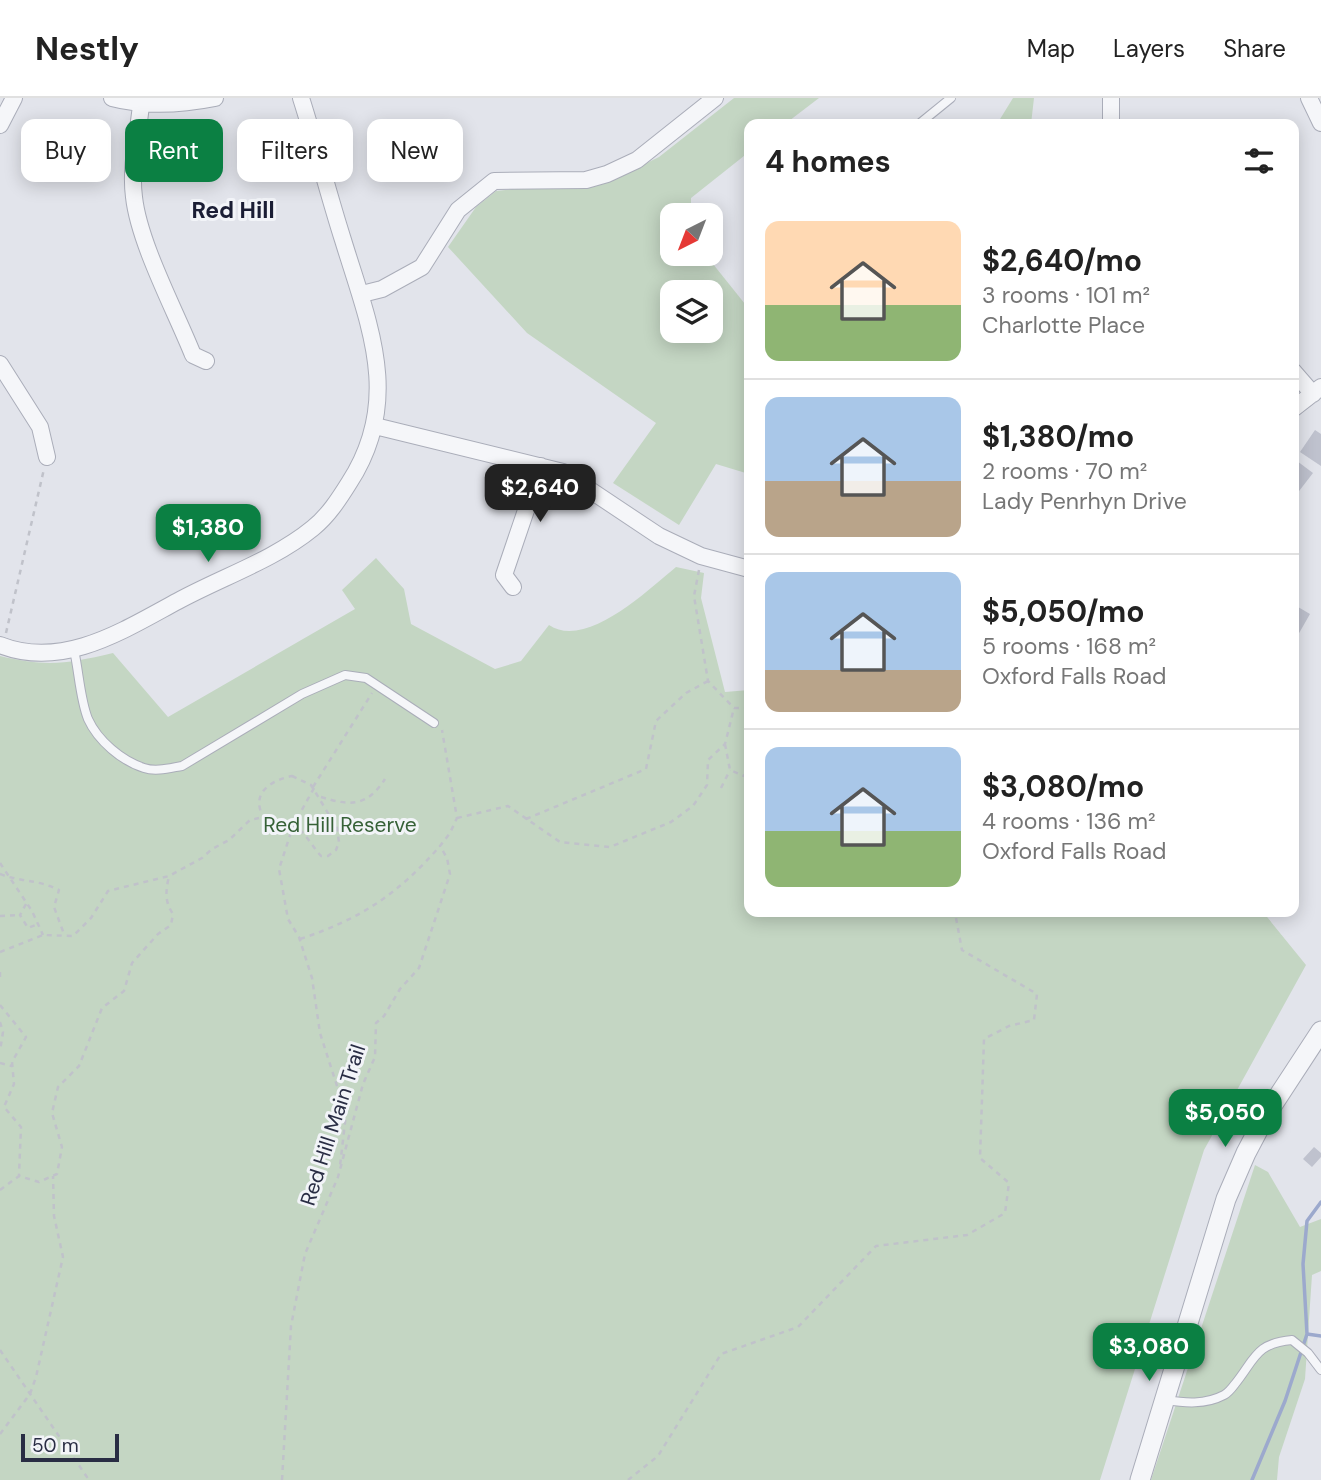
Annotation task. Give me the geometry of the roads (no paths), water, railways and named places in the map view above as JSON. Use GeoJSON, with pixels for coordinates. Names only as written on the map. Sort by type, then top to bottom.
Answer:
{"type":"FeatureCollection","features":[{"type":"Feature","properties":{"kind":"street"},"geometry":{"type":"LineString","coordinates":[[0,125],[13,98]]}},
{"type":"Feature","properties":{"kind":"street"},"geometry":{"type":"LineString","coordinates":[[112,98],[141,105],[175,104],[215,98]]}},
{"type":"Feature","properties":{"kind":"street"},"geometry":{"type":"LineString","coordinates":[[2,646],[16,651],[74,650],[110,637],[275,552],[314,527],[334,507],[359,467],[375,426],[379,377],[362,294],[343,241],[301,98]]}},
{"type":"Feature","properties":{"kind":"street"},"geometry":{"type":"LineString","coordinates":[[362,294],[382,289],[422,267],[458,211],[494,181],[586,180],[607,174],[637,160],[715,98]]}},
{"type":"Feature","properties":{"kind":"street"},"geometry":{"type":"LineString","coordinates":[[1111,98],[1111,119]]}},
{"type":"Feature","properties":{"kind":"street"},"geometry":{"type":"LineString","coordinates":[[1309,98],[1321,123]]}},
{"type":"Feature","properties":{"kind":"street"},"geometry":{"type":"LineString","coordinates":[[141,105],[133,174],[134,198],[141,228],[200,358],[186,370]]}},
{"type":"Feature","properties":{"kind":"street"},"geometry":{"type":"LineString","coordinates":[[0,364],[40,427],[47,457]]}},
{"type":"Feature","properties":{"kind":"street"},"geometry":{"type":"LineString","coordinates":[[1299,376],[1317,391],[1299,404]]}},
{"type":"Feature","properties":{"kind":"street"},"geometry":{"type":"LineString","coordinates":[[375,426],[563,472],[659,536],[701,556],[744,568]]}},
{"type":"Feature","properties":{"kind":"street"},"geometry":{"type":"LineString","coordinates":[[502,580],[541,466]]}},
{"type":"Feature","properties":{"kind":"street"},"geometry":{"type":"LineString","coordinates":[[1140,1480],[1226,1199],[1242,1160],[1266,1115],[1321,1031]]}},
{"type":"Feature","properties":{"kind":"lane"},"geometry":{"type":"LineString","coordinates":[[925,119],[951,98]]}},
{"type":"Feature","properties":{"kind":"lane"},"geometry":{"type":"LineString","coordinates":[[74,650],[87,717],[95,732],[107,745],[144,768],[163,770],[182,766],[330,679],[345,675],[366,678],[434,723]]}},
{"type":"Feature","properties":{"kind":"lane"},"geometry":{"type":"LineString","coordinates":[[1165,1400],[1200,1404],[1226,1395],[1244,1373],[1251,1358],[1273,1342],[1292,1340],[1308,1353],[1321,1370]]}},
{"type":"Feature","properties":{"kind":"waterway"},"geometry":{"type":"LineString","coordinates":[[1252,1480],[1285,1401],[1307,1334],[1303,1264],[1307,1221],[1321,1202]]}},
{"type":"Feature","properties":{"kind":"waterway"},"geometry":{"type":"LineString","coordinates":[[1307,1334],[1321,1336]]}},
{"type":"Feature","properties":{"kind":"district","name":"Red Hill"},"geometry":{"type":"Point","coordinates":[233,210]}},
{"type":"Feature","properties":{"kind":"park label","name":"Red Hill Reserve"},"geometry":{"type":"Point","coordinates":[340,825]}}]}
